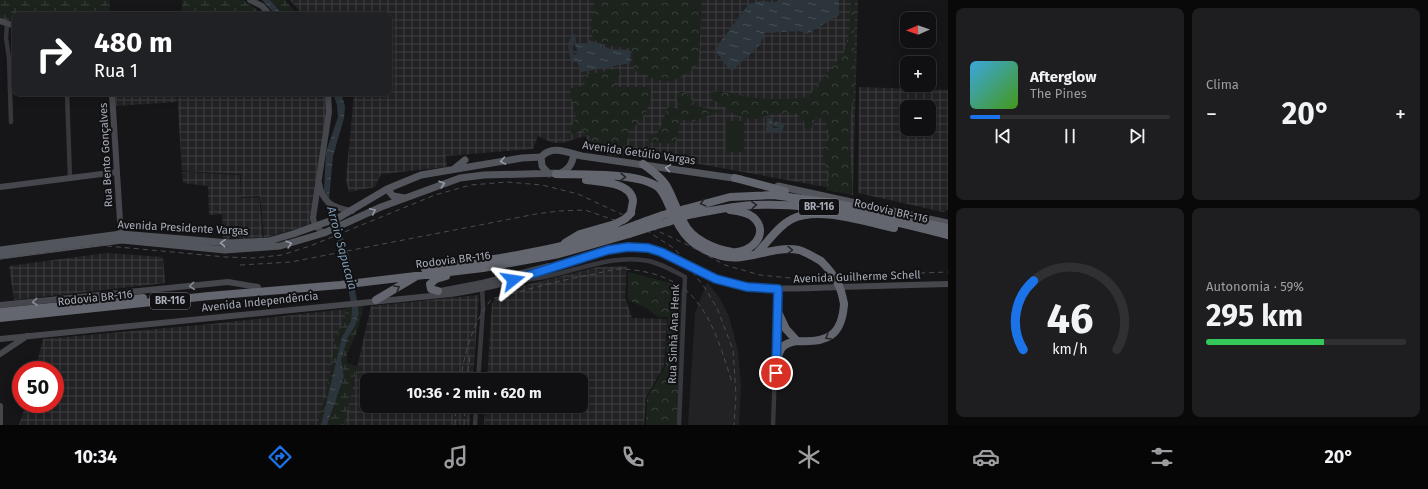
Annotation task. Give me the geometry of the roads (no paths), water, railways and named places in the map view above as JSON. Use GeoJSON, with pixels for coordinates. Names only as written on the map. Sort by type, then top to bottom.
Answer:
{"type":"FeatureCollection","features":[{"type":"Feature","properties":{"kind":"highway","name":"BR-116"},"geometry":{"type":"LineString","coordinates":[[643,164],[655,172],[665,184],[685,225],[691,233],[702,241],[717,249],[734,252],[747,250],[756,243],[760,234],[758,225],[753,217],[742,212],[729,210],[709,212]]}},
{"type":"Feature","properties":{"kind":"highway","name":"BR-116"},"geometry":{"type":"LineString","coordinates":[[553,174],[616,184],[628,191],[633,200],[631,213],[625,219],[615,224],[580,234],[555,248]]}},
{"type":"Feature","properties":{"kind":"highway"},"geometry":{"type":"LineString","coordinates":[[553,174],[630,178],[647,181],[658,188],[665,196],[679,228],[686,238],[701,249],[722,256],[735,258],[776,249],[800,250],[821,261],[832,271],[839,283],[844,304],[843,317],[839,327],[826,339],[815,342],[797,341],[786,343],[780,349],[776,360]]}},
{"type":"Feature","properties":{"kind":"highway","name":"BR-116"},"geometry":{"type":"LineString","coordinates":[[735,178],[811,199]]}},
{"type":"Feature","properties":{"kind":"highway","name":"Rodovia BR-116"},"geometry":{"type":"LineString","coordinates":[[362,280],[470,270],[559,254],[625,232],[646,221],[666,218],[730,197],[752,194],[811,199],[948,228]]}},
{"type":"Feature","properties":{"kind":"highway","name":"Rodovia BR-116"},"geometry":{"type":"LineString","coordinates":[[686,212],[709,212],[754,205],[807,205],[839,210],[948,235]]}},
{"type":"Feature","properties":{"kind":"highway","name":"BR-116"},"geometry":{"type":"LineString","coordinates":[[757,253],[782,226],[792,219],[807,214],[820,213],[948,240]]}},
{"type":"Feature","properties":{"kind":"highway","name":"BR-116"},"geometry":{"type":"LineString","coordinates":[[907,220],[922,217]]}},
{"type":"Feature","properties":{"kind":"highway","name":"Rodovia BR-116"},"geometry":{"type":"LineString","coordinates":[[0,318],[362,280],[507,258],[654,226],[666,218]]}},
{"type":"Feature","properties":{"kind":"highway"},"geometry":{"type":"LineString","coordinates":[[438,291],[433,290],[430,287],[432,282],[470,270]]}},
{"type":"Feature","properties":{"kind":"highway","name":"BR-116"},"geometry":{"type":"LineString","coordinates":[[376,300],[418,275]]}},
{"type":"Feature","properties":{"kind":"highway","name":"Rodovia BR-116"},"geometry":{"type":"LineString","coordinates":[[0,312],[258,286],[339,283]]}},
{"type":"Feature","properties":{"kind":"highway"},"geometry":{"type":"LineString","coordinates":[[778,312],[782,323],[797,341]]}},
{"type":"Feature","properties":{"kind":"main road"},"geometry":{"type":"LineString","coordinates":[[250,0],[262,6],[267,12]]}},
{"type":"Feature","properties":{"kind":"main road"},"geometry":{"type":"LineString","coordinates":[[0,21],[12,25]]}},
{"type":"Feature","properties":{"kind":"main road","name":"Rua Bento Gonçalves"},"geometry":{"type":"LineString","coordinates":[[112,96],[121,237]]}},
{"type":"Feature","properties":{"kind":"main road"},"geometry":{"type":"LineString","coordinates":[[325,233],[313,218],[329,112],[328,96]]}},
{"type":"Feature","properties":{"kind":"main road","name":"Avenida Getúlio Vargas"},"geometry":{"type":"LineString","coordinates":[[338,218],[352,212],[387,189],[421,175],[522,158],[541,157],[544,153],[556,150],[574,154],[758,181],[948,222]]}},
{"type":"Feature","properties":{"kind":"main road"},"geometry":{"type":"LineString","coordinates":[[387,189],[393,196],[405,198],[460,178],[484,175],[553,174],[570,168],[574,154]]}},
{"type":"Feature","properties":{"kind":"main road"},"geometry":{"type":"LineString","coordinates":[[541,157],[542,166],[553,174]]}},
{"type":"Feature","properties":{"kind":"main road"},"geometry":{"type":"LineString","coordinates":[[453,170],[465,160]]}},
{"type":"Feature","properties":{"kind":"main road"},"geometry":{"type":"LineString","coordinates":[[0,187],[117,172]]}},
{"type":"Feature","properties":{"kind":"main road"},"geometry":{"type":"LineString","coordinates":[[318,179],[320,190],[327,202],[336,208],[352,212]]}},
{"type":"Feature","properties":{"kind":"main road","name":"Avenida Presidente Vargas"},"geometry":{"type":"LineString","coordinates":[[0,250],[21,250],[121,237],[188,244],[225,250],[269,244],[325,233],[405,198]]}},
{"type":"Feature","properties":{"kind":"main road","name":"Avenida Presidente Vargas"},"geometry":{"type":"LineString","coordinates":[[269,244],[338,218]]}},
{"type":"Feature","properties":{"kind":"main road","name":"Avenida Guilherme Schell"},"geometry":{"type":"LineString","coordinates":[[355,302],[438,295],[482,286],[512,277],[539,273],[560,264],[608,250],[628,247],[648,248],[716,279],[747,287],[778,289],[948,284]]}},
{"type":"Feature","properties":{"kind":"main road","name":"Avenida Presidente Vargas"},"geometry":{"type":"LineString","coordinates":[[0,256],[21,250]]}},
{"type":"Feature","properties":{"kind":"main road","name":"Rodovia BR-116"},"geometry":{"type":"LineString","coordinates":[[0,305],[228,282],[258,286]]}},
{"type":"Feature","properties":{"kind":"main road","name":"Avenida Guilherme Schell"},"geometry":{"type":"LineString","coordinates":[[425,295],[438,291],[482,286]]}},
{"type":"Feature","properties":{"kind":"main road","name":"Avenida Independência"},"geometry":{"type":"LineString","coordinates":[[0,338],[355,302]]}},
{"type":"Feature","properties":{"kind":"main road"},"geometry":{"type":"LineString","coordinates":[[0,354],[28,336]]}},
{"type":"Feature","properties":{"kind":"main road"},"geometry":{"type":"LineString","coordinates":[[0,406],[0,425]]}},
{"type":"Feature","properties":{"kind":"street"},"geometry":{"type":"LineString","coordinates":[[7,24],[6,38],[9,58],[11,122]]}},
{"type":"Feature","properties":{"kind":"street"},"geometry":{"type":"LineString","coordinates":[[66,96],[70,178]]}},
{"type":"Feature","properties":{"kind":"street","name":"Rua Sinhá Ana Henk"},"geometry":{"type":"LineString","coordinates":[[512,277],[537,279],[606,263],[628,260],[649,261],[685,277],[679,425]]}},
{"type":"Feature","properties":{"kind":"street"},"geometry":{"type":"LineString","coordinates":[[478,373],[483,308],[482,286]]}},
{"type":"Feature","properties":{"kind":"street"},"geometry":{"type":"LineString","coordinates":[[773,425],[778,289]]}},
{"type":"Feature","properties":{"kind":"street"},"geometry":{"type":"LineString","coordinates":[[475,425],[476,413]]}},
{"type":"Feature","properties":{"kind":"water"},"geometry":{"type":"Polygon","coordinates":[[[262,0],[270,0],[280,12],[273,12],[262,0]]]}},
{"type":"Feature","properties":{"kind":"water"},"geometry":{"type":"Polygon","coordinates":[[[778,0],[839,0],[839,15],[807,34],[799,31],[765,33],[759,46],[733,70],[730,70],[715,49],[749,4],[759,1],[776,2],[778,0]]]}},
{"type":"Feature","properties":{"kind":"water"},"geometry":{"type":"Polygon","coordinates":[[[572,34],[575,34],[576,43],[589,44],[589,40],[610,49],[627,50],[631,52],[630,63],[581,72],[577,62],[571,62],[568,44],[572,34]],[[574,42],[571,43],[573,53],[575,55],[578,52],[574,42]]]}},
{"type":"Feature","properties":{"kind":"water","name":"Arroio Sapucaia"},"geometry":{"type":"Polygon","coordinates":[[[334,96],[342,96],[345,106],[344,118],[333,156],[329,199],[349,255],[359,313],[355,326],[348,337],[341,360],[344,376],[327,425],[321,425],[342,337],[351,321],[352,307],[339,248],[326,208],[324,190],[326,152],[338,117],[337,105],[334,96]]]}},
{"type":"Feature","properties":{"kind":"water"},"geometry":{"type":"Polygon","coordinates":[[[767,118],[773,118],[772,128],[778,128],[774,126],[775,121],[783,123],[784,126],[782,131],[779,133],[766,132],[767,118]]]}},
{"type":"Feature","properties":{"kind":"railway"},"geometry":{"type":"LineString","coordinates":[[0,259],[97,245],[226,257],[254,258],[282,255],[310,246],[435,195],[471,185],[507,182],[542,185],[578,194],[690,246],[725,265],[760,275],[790,278],[948,272]]}},
{"type":"Feature","properties":{"kind":"railway"},"geometry":{"type":"LineString","coordinates":[[240,265],[291,262],[536,214],[585,210],[649,232],[675,249],[705,288],[717,308],[733,350],[736,395],[734,425]]}},
{"type":"Feature","properties":{"kind":"railway"},"geometry":{"type":"LineString","coordinates":[[462,373],[467,348],[475,326],[492,299],[543,285],[622,269],[643,271],[663,277],[682,287],[690,294],[697,302],[714,330],[732,382]]}},
{"type":"Feature","properties":{"kind":"railway"},"geometry":{"type":"LineString","coordinates":[[468,373],[470,355]]}},
{"type":"Feature","properties":{"kind":"railway"},"geometry":{"type":"LineString","coordinates":[[455,425],[456,413]]}},
{"type":"Feature","properties":{"kind":"railway"},"geometry":{"type":"LineString","coordinates":[[464,425],[465,413]]}}]}
